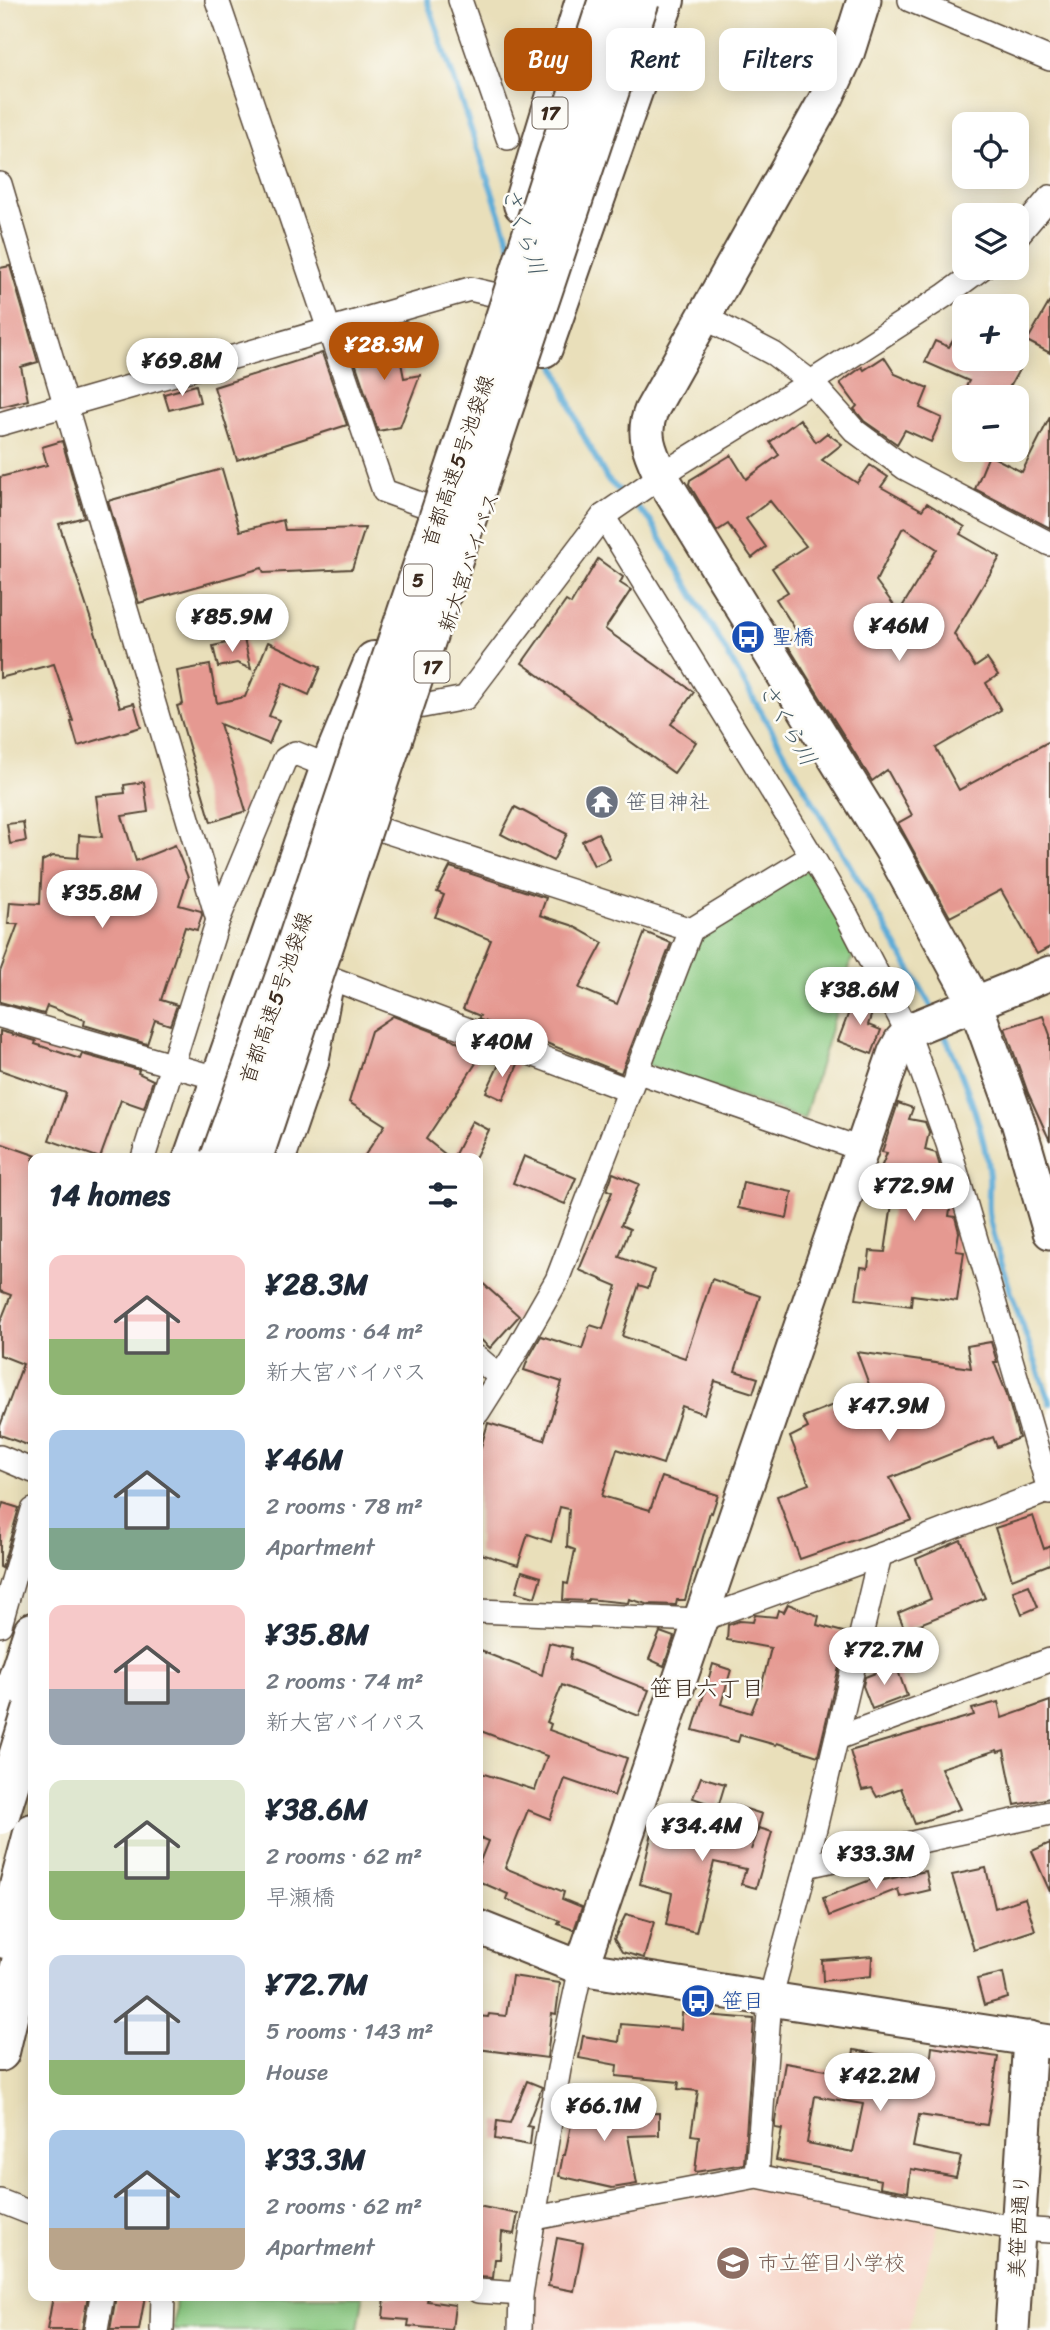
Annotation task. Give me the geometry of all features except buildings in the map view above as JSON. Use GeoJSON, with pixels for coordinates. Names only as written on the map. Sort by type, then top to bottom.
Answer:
{"type":"FeatureCollection","features":[{"type":"Feature","properties":{"kind":"highway","name":"17"},"geometry":{"type":"LineString","coordinates":[[227,1153],[323,827],[500,279],[585,0]]}},
{"type":"Feature","properties":{"kind":"highway","name":"首都高速5号池袋線"},"geometry":{"type":"LineString","coordinates":[[222,1153],[293,951],[488,370],[608,0]]}},
{"type":"Feature","properties":{"kind":"highway","name":"首都高速5号池袋線"},"geometry":{"type":"LineString","coordinates":[[255,1153],[640,0]]}},
{"type":"Feature","properties":{"kind":"highway","name":"新大宮バイパス"},"geometry":{"type":"LineString","coordinates":[[248,1153],[325,976],[665,0]]}},
{"type":"Feature","properties":{"kind":"highway","name":"17"},"geometry":{"type":"LineString","coordinates":[[195,1153],[330,767],[384,636]]}},
{"type":"Feature","properties":{"kind":"highway","name":"17"},"geometry":{"type":"LineString","coordinates":[[278,1153],[309,1062],[325,976]]}},
{"type":"Feature","properties":{"kind":"highway"},"geometry":{"type":"LineString","coordinates":[[0,1732],[28,1647]]}},
{"type":"Feature","properties":{"kind":"highway"},"geometry":{"type":"LineString","coordinates":[[0,1960],[28,1745]]}},
{"type":"Feature","properties":{"kind":"highway"},"geometry":{"type":"LineString","coordinates":[[0,1867],[17,1827]]}},
{"type":"Feature","properties":{"kind":"highway"},"geometry":{"type":"LineString","coordinates":[[0,1911],[17,1827]]}},
{"type":"Feature","properties":{"kind":"highway"},"geometry":{"type":"LineString","coordinates":[[0,2052],[28,1932]]}},
{"type":"Feature","properties":{"kind":"street"},"geometry":{"type":"LineString","coordinates":[[217,0],[384,491],[426,506]]}},
{"type":"Feature","properties":{"kind":"street"},"geometry":{"type":"LineString","coordinates":[[460,0],[508,138]]}},
{"type":"Feature","properties":{"kind":"street"},"geometry":{"type":"LineString","coordinates":[[864,0],[847,54],[826,99],[647,421],[651,484],[891,849],[967,1007],[1018,1122],[1050,1231]]}},
{"type":"Feature","properties":{"kind":"street"},"geometry":{"type":"LineString","coordinates":[[910,0],[1050,59]]}},
{"type":"Feature","properties":{"kind":"street"},"geometry":{"type":"LineString","coordinates":[[0,184],[218,920]]}},
{"type":"Feature","properties":{"kind":"street"},"geometry":{"type":"LineString","coordinates":[[1029,222],[1050,197]]}},
{"type":"Feature","properties":{"kind":"street"},"geometry":{"type":"LineString","coordinates":[[0,424],[500,279]]}},
{"type":"Feature","properties":{"kind":"street"},"geometry":{"type":"LineString","coordinates":[[418,707],[465,698],[610,512],[966,280]]}},
{"type":"Feature","properties":{"kind":"street"},"geometry":{"type":"LineString","coordinates":[[704,317],[774,354],[811,382],[855,431],[905,468],[1050,544]]}},
{"type":"Feature","properties":{"kind":"street"},"geometry":{"type":"LineString","coordinates":[[483,1611],[700,1620],[1050,1491],[948,1144],[910,1031],[845,912],[610,512]]}},
{"type":"Feature","properties":{"kind":"street"},"geometry":{"type":"LineString","coordinates":[[145,1153],[218,920],[285,759],[295,753],[330,767]]}},
{"type":"Feature","properties":{"kind":"street"},"geometry":{"type":"LineString","coordinates":[[376,828],[691,930]]}},
{"type":"Feature","properties":{"kind":"street"},"geometry":{"type":"LineString","coordinates":[[483,1404],[557,1280],[691,930],[812,856]]}},
{"type":"Feature","properties":{"kind":"street"},"geometry":{"type":"LineString","coordinates":[[520,2330],[521,2294],[559,2069],[581,1968],[895,1052],[910,1031],[1050,973]]}},
{"type":"Feature","properties":{"kind":"street"},"geometry":{"type":"LineString","coordinates":[[325,976],[632,1081],[861,1149]]}},
{"type":"Feature","properties":{"kind":"street"},"geometry":{"type":"LineString","coordinates":[[0,1016],[220,1079]]}},
{"type":"Feature","properties":{"kind":"street"},"geometry":{"type":"LineString","coordinates":[[483,1362],[500,1377]]}},
{"type":"Feature","properties":{"kind":"street"},"geometry":{"type":"LineString","coordinates":[[0,1457],[28,1469]]}},
{"type":"Feature","properties":{"kind":"street"},"geometry":{"type":"LineString","coordinates":[[0,1625],[28,1527]]}},
{"type":"Feature","properties":{"kind":"street"},"geometry":{"type":"LineString","coordinates":[[757,2176],[769,1999],[806,1866],[880,1555]]}},
{"type":"Feature","properties":{"kind":"street"},"geometry":{"type":"LineString","coordinates":[[837,1738],[1050,1660]]}},
{"type":"Feature","properties":{"kind":"street"},"geometry":{"type":"LineString","coordinates":[[0,1748],[28,1757]]}},
{"type":"Feature","properties":{"kind":"street"},"geometry":{"type":"LineString","coordinates":[[806,1866],[1050,1813]]}},
{"type":"Feature","properties":{"kind":"street"},"geometry":{"type":"LineString","coordinates":[[483,1929],[581,1968],[1040,2040]]}},
{"type":"Feature","properties":{"kind":"street","name":"美笹西通り"},"geometry":{"type":"LineString","coordinates":[[1012,2330],[1034,2230],[1040,2040]]}},
{"type":"Feature","properties":{"kind":"street"},"geometry":{"type":"LineString","coordinates":[[535,2218],[757,2176],[1034,2230]]}},
{"type":"Feature","properties":{"kind":"street"},"geometry":{"type":"LineString","coordinates":[[0,2201],[28,2212]]}},
{"type":"Feature","properties":{"kind":"street"},"geometry":{"type":"LineString","coordinates":[[483,2291],[521,2294]]}},
{"type":"Feature","properties":{"kind":"street"},"geometry":{"type":"LineString","coordinates":[[96,2330],[101,2301]]}},
{"type":"Feature","properties":{"kind":"street"},"geometry":{"type":"LineString","coordinates":[[162,2330],[163,2301]]}},
{"type":"Feature","properties":{"kind":"shaded area","name":"市立笹目小学校"},"geometry":{"type":"Polygon","coordinates":[[[757,2185],[939,2223],[908,2330],[534,2330],[533,2297],[544,2230],[550,2223],[757,2185]]]}},
{"type":"Feature","properties":{"kind":"green space"},"geometry":{"type":"Polygon","coordinates":[[[813,866],[856,945],[804,1119],[645,1064],[694,935],[813,866]]]}},
{"type":"Feature","properties":{"kind":"green space"},"geometry":{"type":"Polygon","coordinates":[[[176,2301],[363,2301],[358,2330],[174,2330],[176,2301]]]}},
{"type":"Feature","properties":{"kind":"waterway","name":"さくら川"},"geometry":{"type":"LineString","coordinates":[[427,0],[511,247]]}},
{"type":"Feature","properties":{"kind":"waterway","name":"さくら川"},"geometry":{"type":"LineString","coordinates":[[551,355],[580,429],[607,479],[650,520],[934,1011]]}},
{"type":"Feature","properties":{"kind":"waterway","name":"さくら川"},"geometry":{"type":"LineString","coordinates":[[941,1027],[964,1081],[983,1139],[989,1176],[989,1214],[996,1242],[1050,1403]]}},
{"type":"Feature","properties":{"kind":"tunnel"},"geometry":{"type":"LineString","coordinates":[[22,1831],[28,1808]]}},
{"type":"Feature","properties":{"kind":"place","name":"聖橋"},"geometry":{"type":"Point","coordinates":[748,637]}},
{"type":"Feature","properties":{"kind":"place","name":"笹目神社"},"geometry":{"type":"Point","coordinates":[602,802]}},
{"type":"Feature","properties":{"kind":"place","name":"笹目"},"geometry":{"type":"Point","coordinates":[698,2001]}},
{"type":"Feature","properties":{"kind":"place","name":"市立笹目小学校"},"geometry":{"type":"Point","coordinates":[733,2263]}},
{"type":"Feature","properties":{"kind":"district","name":"笹目六丁目"},"geometry":{"type":"Point","coordinates":[707,1688]}}]}
